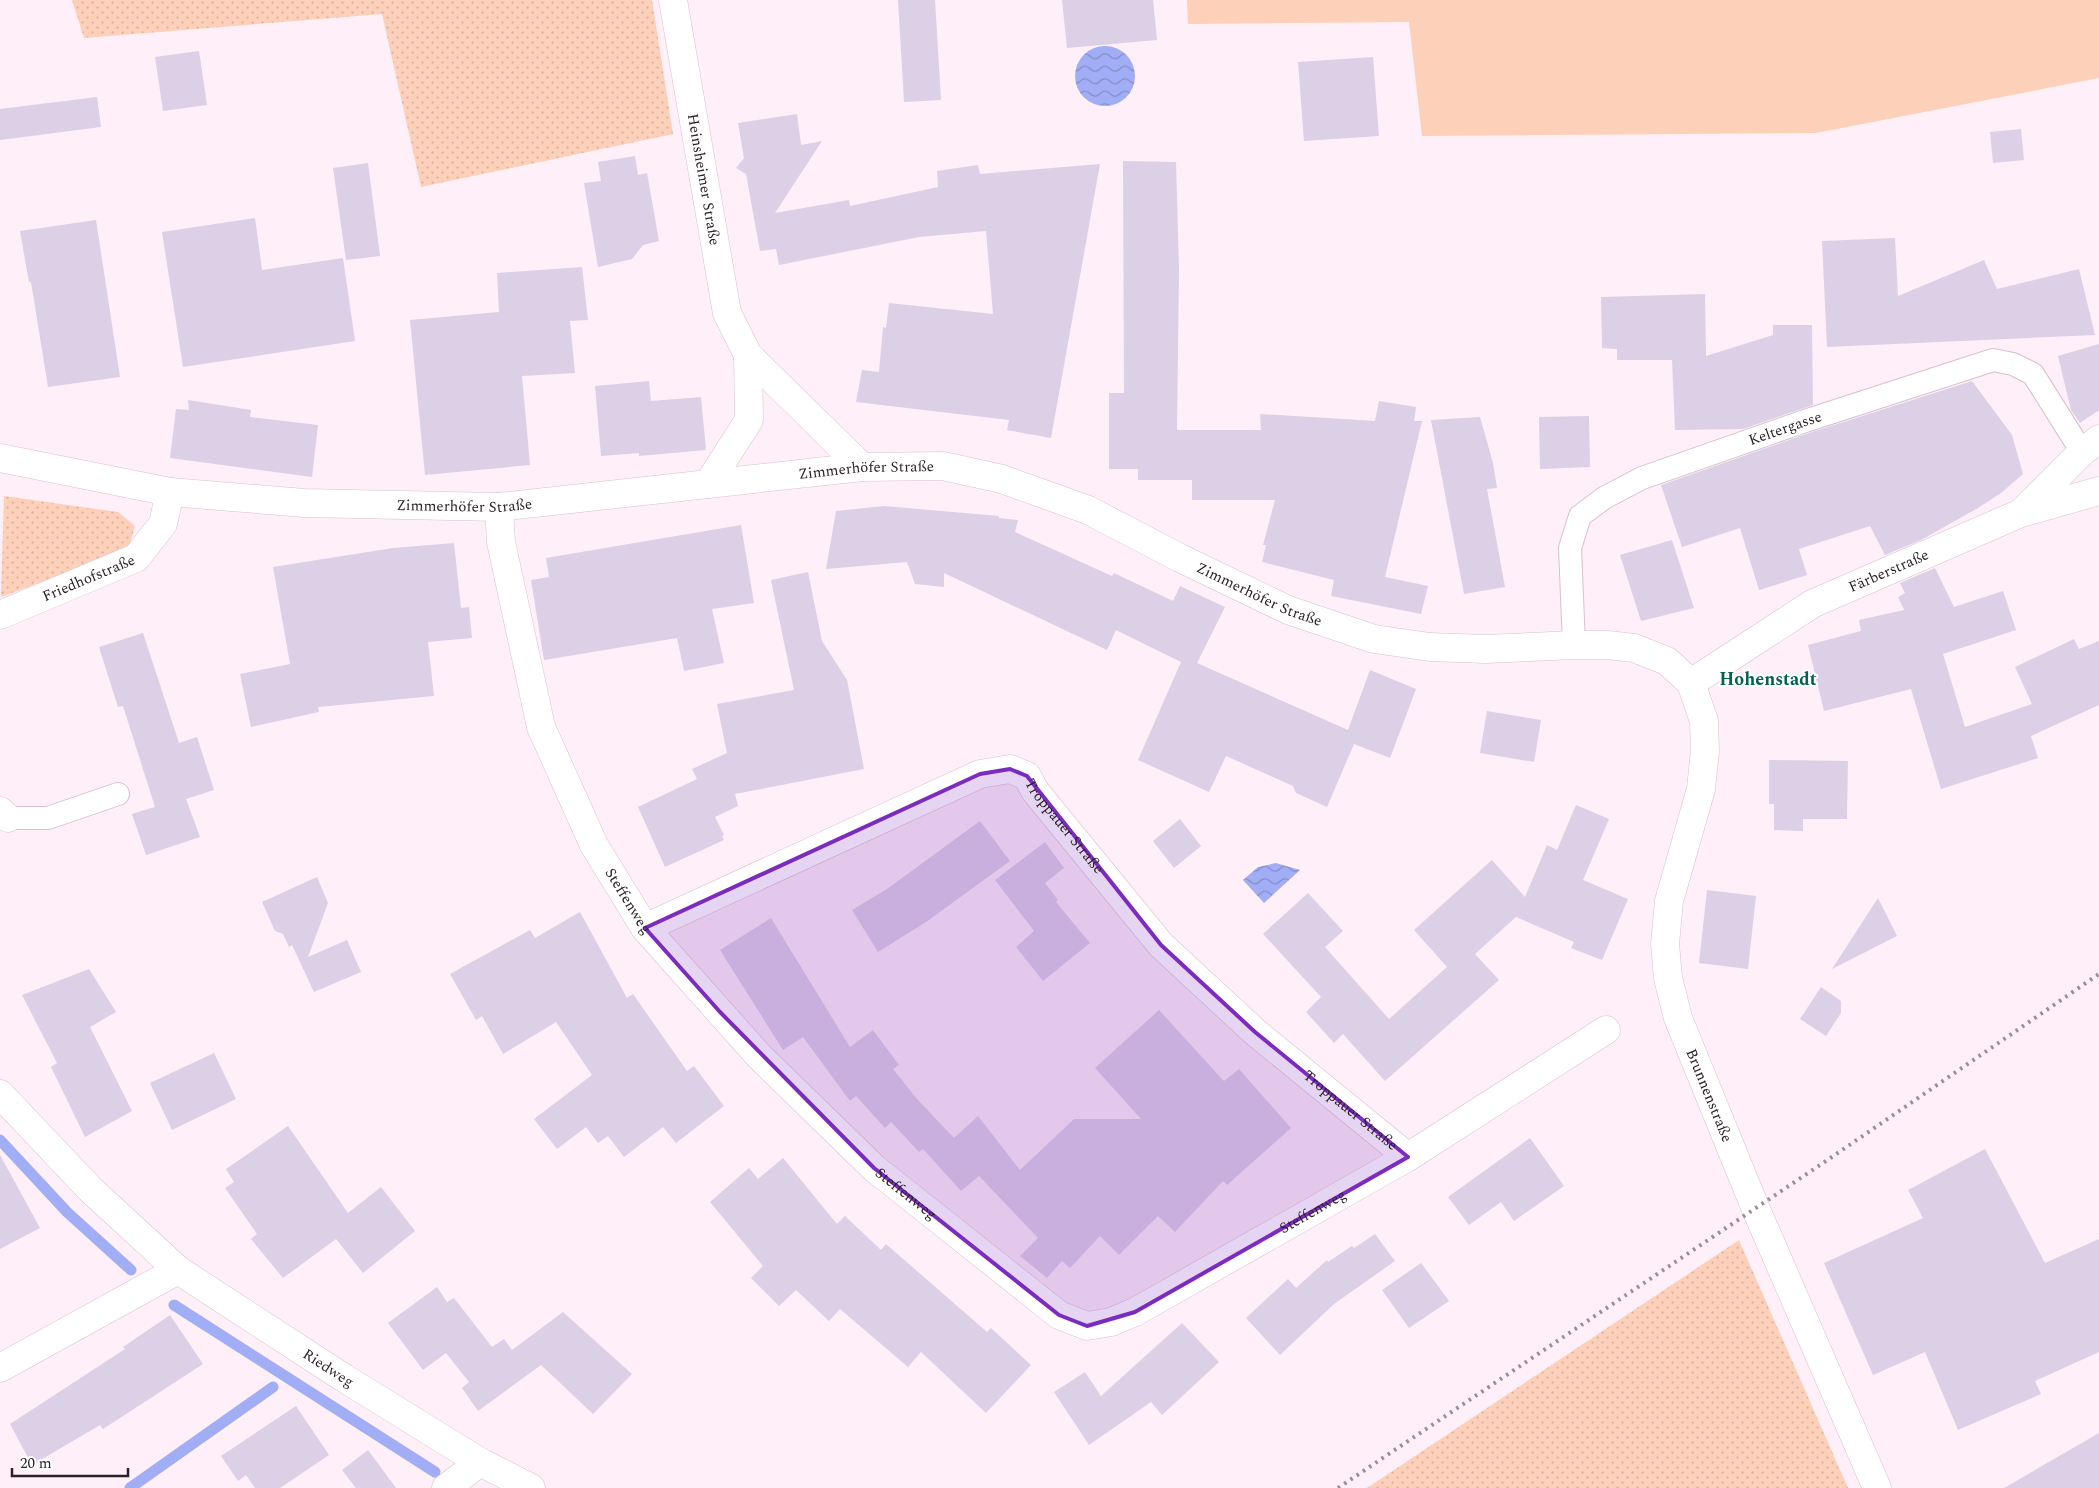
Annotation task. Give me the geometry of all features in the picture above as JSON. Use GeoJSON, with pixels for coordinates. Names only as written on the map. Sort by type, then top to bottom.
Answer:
{"type":"FeatureCollection","features":[{"type":"Feature","properties":{"kind":"street","name":"Heinsheimer Straße"},"geometry":{"type":"LineString","coordinates":[[673,0],[727,313],[748,355],[862,467]]}},
{"type":"Feature","properties":{"kind":"street","name":"Heinsheimer Straße"},"geometry":{"type":"LineString","coordinates":[[708,484],[749,420],[748,355]]}},
{"type":"Feature","properties":{"kind":"street"},"geometry":{"type":"LineString","coordinates":[[2021,513],[2091,446]]}},
{"type":"Feature","properties":{"kind":"street","name":"Zimmerhöfer Straße"},"geometry":{"type":"LineString","coordinates":[[0,458],[170,492],[304,503],[499,507],[862,467],[943,466],[1002,479],[1088,510],[1180,558],[1288,610],[1374,639],[1430,647],[1477,649],[1574,645],[1634,648],[1667,661],[1691,683]]}},
{"type":"Feature","properties":{"kind":"street","name":"Färberstraße"},"geometry":{"type":"LineString","coordinates":[[1691,683],[1812,604],[2021,513],[2099,491]]}},
{"type":"Feature","properties":{"kind":"street","name":"Friedhofstraße"},"geometry":{"type":"LineString","coordinates":[[0,615],[136,558],[163,524],[170,492]]}},
{"type":"Feature","properties":{"kind":"street","name":"Steffenweg"},"geometry":{"type":"LineString","coordinates":[[499,507],[502,542],[541,727],[594,845],[645,928],[759,1056],[874,1168],[1059,1315],[1087,1326],[1111,1322],[1136,1312],[1408,1157],[1606,1030]]}},
{"type":"Feature","properties":{"kind":"street","name":"Brunnenstraße"},"geometry":{"type":"LineString","coordinates":[[1691,683],[1704,721],[1705,751],[1701,789],[1669,901],[1665,944],[1668,978],[1678,1018],[1755,1207],[1877,1488]]}},
{"type":"Feature","properties":{"kind":"street","name":"Troppauer Straße"},"geometry":{"type":"LineString","coordinates":[[645,928],[980,774],[1010,769],[1027,776],[1035,791],[1161,945],[1255,1032],[1408,1157]]}},
{"type":"Feature","properties":{"kind":"street","name":"Riedweg"},"geometry":{"type":"LineString","coordinates":[[0,1094],[90,1189],[178,1270],[344,1378],[480,1462],[530,1488]]}},
{"type":"Feature","properties":{"kind":"street"},"geometry":{"type":"LineString","coordinates":[[0,1368],[178,1270]]}},
{"type":"Feature","properties":{"kind":"street"},"geometry":{"type":"LineString","coordinates":[[446,1488],[480,1462]]}},
{"type":"Feature","properties":{"kind":"lane","name":"Keltergasse"},"geometry":{"type":"LineString","coordinates":[[1574,645],[1570,548],[1580,516],[1604,498],[1642,478],[1805,421],[1993,360],[2013,364],[2032,374],[2091,446]]}},
{"type":"Feature","properties":{"kind":"lane"},"geometry":{"type":"LineString","coordinates":[[4,814],[48,818],[118,794]]}},
{"type":"Feature","properties":{"kind":"highlighted area"},"geometry":{"type":"Polygon","coordinates":[[[1010,769],[1027,776],[1161,945],[1255,1032],[1408,1157],[1135,1312],[1087,1326],[1059,1315],[874,1168],[720,1012],[645,928],[980,774],[1010,769]]]}},
{"type":"Feature","properties":{"kind":"shaded area"},"geometry":{"type":"Polygon","coordinates":[[[72,0],[652,0],[673,134],[421,187],[382,14],[84,38],[72,0]]]}},
{"type":"Feature","properties":{"kind":"shaded area"},"geometry":{"type":"Polygon","coordinates":[[[1187,0],[2099,0],[2099,78],[1816,133],[1422,136],[1409,22],[1188,24],[1187,0]]]}},
{"type":"Feature","properties":{"kind":"shaded area"},"geometry":{"type":"Polygon","coordinates":[[[4,496],[118,512],[135,526],[128,550],[1,597],[4,496]]]}},
{"type":"Feature","properties":{"kind":"shaded area"},"geometry":{"type":"Polygon","coordinates":[[[1739,1240],[1848,1488],[1367,1488],[1739,1240]]]}},
{"type":"Feature","properties":{"kind":"water"},"geometry":{"type":"Polygon","coordinates":[[[1099,46],[1111,46],[1122,51],[1130,59],[1135,70],[1133,88],[1122,101],[1111,106],[1099,106],[1088,101],[1080,93],[1075,82],[1075,70],[1080,59],[1088,51],[1099,46]]]}},
{"type":"Feature","properties":{"kind":"water"},"geometry":{"type":"Polygon","coordinates":[[[1276,863],[1300,870],[1264,903],[1243,880],[1258,867],[1276,863]]]}},
{"type":"Feature","properties":{"kind":"building"},"geometry":{"type":"Polygon","coordinates":[[[898,0],[935,0],[941,100],[904,102],[898,0]]]}},
{"type":"Feature","properties":{"kind":"building"},"geometry":{"type":"Polygon","coordinates":[[[1062,0],[1153,0],[1157,40],[1067,48],[1062,0]]]}},
{"type":"Feature","properties":{"kind":"building"},"geometry":{"type":"Polygon","coordinates":[[[199,51],[207,105],[163,111],[155,57],[199,51]]]}},
{"type":"Feature","properties":{"kind":"building"},"geometry":{"type":"Polygon","coordinates":[[[1373,57],[1379,136],[1304,141],[1298,62],[1373,57]]]}},
{"type":"Feature","properties":{"kind":"building"},"geometry":{"type":"Polygon","coordinates":[[[97,97],[101,127],[0,140],[0,109],[97,97]]]}},
{"type":"Feature","properties":{"kind":"building"},"geometry":{"type":"Polygon","coordinates":[[[797,114],[801,145],[822,141],[775,213],[849,200],[850,206],[938,187],[937,171],[978,165],[980,174],[1100,164],[1051,438],[1007,430],[1009,420],[856,402],[862,370],[879,372],[883,327],[886,328],[889,303],[993,314],[986,231],[919,237],[779,265],[776,249],[760,251],[746,174],[736,168],[744,158],[738,123],[797,114]]]}},
{"type":"Feature","properties":{"kind":"building"},"geometry":{"type":"Polygon","coordinates":[[[2021,129],[2024,160],[1993,163],[1990,132],[2021,129]]]}},
{"type":"Feature","properties":{"kind":"building"},"geometry":{"type":"Polygon","coordinates":[[[635,156],[638,175],[647,173],[659,241],[643,245],[632,259],[598,267],[584,183],[601,181],[598,162],[635,156]]]}},
{"type":"Feature","properties":{"kind":"building"},"geometry":{"type":"Polygon","coordinates":[[[1123,161],[1176,162],[1179,269],[1177,430],[1261,430],[1260,414],[1375,421],[1379,401],[1416,407],[1414,421],[1422,421],[1385,577],[1428,586],[1421,614],[1331,596],[1334,580],[1262,562],[1266,545],[1263,545],[1275,500],[1192,500],[1192,480],[1138,480],[1138,469],[1109,469],[1109,393],[1124,393],[1123,161]]]}},
{"type":"Feature","properties":{"kind":"building"},"geometry":{"type":"Polygon","coordinates":[[[368,163],[380,256],[346,260],[333,168],[368,163]]]}},
{"type":"Feature","properties":{"kind":"building"},"geometry":{"type":"Polygon","coordinates":[[[255,218],[262,270],[343,258],[355,341],[183,367],[162,232],[255,218]]]}},
{"type":"Feature","properties":{"kind":"building"},"geometry":{"type":"Polygon","coordinates":[[[96,220],[120,377],[48,387],[31,282],[29,282],[20,231],[96,220]]]}},
{"type":"Feature","properties":{"kind":"building"},"geometry":{"type":"Polygon","coordinates":[[[1895,238],[1898,296],[1984,260],[1997,289],[2079,269],[2095,335],[1827,347],[1822,241],[1895,238]]]}},
{"type":"Feature","properties":{"kind":"building"},"geometry":{"type":"Polygon","coordinates":[[[582,267],[588,320],[570,321],[575,373],[522,376],[530,465],[425,475],[410,320],[499,312],[497,273],[582,267]]]}},
{"type":"Feature","properties":{"kind":"building"},"geometry":{"type":"Polygon","coordinates":[[[1705,294],[1706,356],[1773,335],[1773,325],[1812,325],[1813,405],[1743,429],[1675,430],[1672,360],[1617,360],[1617,349],[1602,348],[1601,297],[1705,294]]]}},
{"type":"Feature","properties":{"kind":"building"},"geometry":{"type":"Polygon","coordinates":[[[2099,344],[2099,410],[2080,423],[2071,410],[2058,356],[2099,344]]]}},
{"type":"Feature","properties":{"kind":"building"},"geometry":{"type":"Polygon","coordinates":[[[649,381],[651,401],[701,397],[706,450],[639,456],[639,453],[601,456],[595,386],[649,381]]]}},
{"type":"Feature","properties":{"kind":"building"},"geometry":{"type":"Polygon","coordinates":[[[1972,381],[2012,435],[2023,474],[2001,493],[1978,508],[1921,540],[1885,555],[1870,526],[1799,549],[1807,575],[1759,590],[1740,528],[1682,547],[1661,485],[1809,433],[1972,381]]]}},
{"type":"Feature","properties":{"kind":"building"},"geometry":{"type":"Polygon","coordinates":[[[188,400],[251,410],[250,417],[318,425],[312,477],[170,458],[176,409],[189,410],[188,400]]]}},
{"type":"Feature","properties":{"kind":"building"},"geometry":{"type":"Polygon","coordinates":[[[1589,416],[1590,467],[1540,469],[1539,417],[1589,416]]]}},
{"type":"Feature","properties":{"kind":"building"},"geometry":{"type":"Polygon","coordinates":[[[1480,417],[1493,463],[1497,488],[1487,489],[1505,587],[1464,594],[1431,420],[1480,417]]]}},
{"type":"Feature","properties":{"kind":"building"},"geometry":{"type":"Polygon","coordinates":[[[884,506],[999,516],[999,518],[1018,520],[1015,532],[1112,576],[1114,573],[1173,601],[1180,586],[1225,607],[1197,663],[1348,730],[1370,670],[1416,689],[1390,758],[1354,744],[1327,807],[1296,793],[1293,786],[1226,756],[1209,792],[1138,760],[1181,662],[1116,630],[1107,650],[944,573],[944,587],[915,584],[907,562],[826,569],[836,511],[884,506]]]}},
{"type":"Feature","properties":{"kind":"building"},"geometry":{"type":"Polygon","coordinates":[[[741,525],[754,603],[712,609],[724,663],[684,671],[677,638],[544,660],[531,580],[549,577],[546,558],[741,525]]]}},
{"type":"Feature","properties":{"kind":"building"},"geometry":{"type":"Polygon","coordinates":[[[1672,540],[1694,608],[1641,621],[1620,555],[1672,540]]]}},
{"type":"Feature","properties":{"kind":"building"},"geometry":{"type":"Polygon","coordinates":[[[454,543],[461,608],[469,607],[472,638],[428,642],[434,696],[318,707],[319,712],[251,727],[240,674],[290,664],[273,567],[393,548],[454,543]]]}},
{"type":"Feature","properties":{"kind":"building"},"geometry":{"type":"Polygon","coordinates":[[[1935,568],[1954,607],[2003,591],[2016,630],[1943,654],[1965,727],[2032,704],[2015,667],[2074,639],[2079,649],[2099,641],[2099,705],[2031,736],[2038,758],[1941,789],[1911,689],[1824,711],[1808,645],[1861,631],[1859,620],[1904,610],[1898,597],[1905,593],[1900,583],[1935,568]]]}},
{"type":"Feature","properties":{"kind":"building"},"geometry":{"type":"Polygon","coordinates":[[[808,572],[822,641],[847,680],[864,769],[735,794],[738,806],[715,817],[724,835],[722,836],[724,840],[665,867],[638,807],[697,779],[692,769],[727,753],[717,704],[794,690],[771,580],[808,572]]]}},
{"type":"Feature","properties":{"kind":"building"},"geometry":{"type":"Polygon","coordinates":[[[143,633],[179,743],[197,737],[214,790],[186,799],[200,837],[146,855],[132,814],[155,807],[123,706],[118,707],[99,647],[143,633]]]}},
{"type":"Feature","properties":{"kind":"building"},"geometry":{"type":"Polygon","coordinates":[[[1487,711],[1541,720],[1534,762],[1480,753],[1487,711]]]}},
{"type":"Feature","properties":{"kind":"building"},"geometry":{"type":"Polygon","coordinates":[[[1769,760],[1848,761],[1847,819],[1803,819],[1803,831],[1774,830],[1774,804],[1769,804],[1769,760]]]}},
{"type":"Feature","properties":{"kind":"building"},"geometry":{"type":"Polygon","coordinates":[[[1576,805],[1609,819],[1583,880],[1628,899],[1602,960],[1571,948],[1574,942],[1516,917],[1475,954],[1499,980],[1385,1081],[1343,1034],[1334,1043],[1306,1012],[1321,997],[1263,934],[1308,893],[1343,931],[1325,947],[1389,1019],[1447,967],[1414,930],[1492,860],[1525,897],[1547,845],[1557,850],[1576,805]]]}},
{"type":"Feature","properties":{"kind":"building"},"geometry":{"type":"Polygon","coordinates":[[[1180,819],[1201,846],[1174,868],[1153,841],[1180,819]]]}},
{"type":"Feature","properties":{"kind":"building"},"geometry":{"type":"Polygon","coordinates":[[[980,821],[1010,861],[926,922],[878,952],[852,910],[887,889],[980,821]]]}},
{"type":"Feature","properties":{"kind":"building"},"geometry":{"type":"Polygon","coordinates":[[[1045,842],[1064,868],[1045,883],[1058,900],[1056,902],[1090,943],[1043,981],[1016,947],[1034,931],[995,880],[1045,842]]]}},
{"type":"Feature","properties":{"kind":"building"},"geometry":{"type":"Polygon","coordinates":[[[317,877],[328,903],[308,957],[347,940],[361,972],[314,992],[292,945],[289,947],[283,934],[275,931],[262,902],[317,877]]]}},
{"type":"Feature","properties":{"kind":"building"},"geometry":{"type":"Polygon","coordinates":[[[1707,890],[1756,896],[1748,969],[1699,963],[1707,890]]]}},
{"type":"Feature","properties":{"kind":"building"},"geometry":{"type":"Polygon","coordinates":[[[1878,898],[1897,936],[1832,969],[1878,898]]]}},
{"type":"Feature","properties":{"kind":"building"},"geometry":{"type":"Polygon","coordinates":[[[580,912],[627,998],[633,994],[687,1071],[694,1066],[724,1106],[676,1143],[663,1127],[624,1157],[608,1136],[598,1143],[586,1127],[557,1149],[534,1119],[592,1075],[556,1022],[503,1054],[482,1016],[476,1020],[450,974],[530,930],[535,938],[580,912]]]}},
{"type":"Feature","properties":{"kind":"building"},"geometry":{"type":"Polygon","coordinates":[[[771,918],[850,1047],[873,1030],[899,1065],[893,1069],[917,1099],[954,1138],[978,1116],[1020,1170],[1074,1119],[1141,1119],[1095,1068],[1159,1010],[1224,1081],[1239,1069],[1291,1128],[1227,1185],[1223,1181],[1175,1232],[1158,1216],[1119,1255],[1100,1236],[1070,1268],[1062,1261],[1047,1278],[1020,1256],[1038,1238],[979,1176],[961,1191],[923,1149],[919,1152],[891,1122],[885,1128],[856,1096],[850,1101],[803,1037],[783,1050],[720,950],[771,918]]]}},
{"type":"Feature","properties":{"kind":"building"},"geometry":{"type":"Polygon","coordinates":[[[89,969],[116,1012],[90,1027],[132,1111],[85,1137],[51,1067],[57,1063],[22,995],[89,969]]]}},
{"type":"Feature","properties":{"kind":"building"},"geometry":{"type":"Polygon","coordinates":[[[1821,987],[1841,1001],[1841,1013],[1826,1036],[1800,1019],[1821,987]]]}},
{"type":"Feature","properties":{"kind":"building"},"geometry":{"type":"Polygon","coordinates":[[[214,1053],[236,1099],[172,1130],[150,1083],[214,1053]]]}},
{"type":"Feature","properties":{"kind":"building"},"geometry":{"type":"Polygon","coordinates":[[[288,1126],[348,1213],[381,1187],[415,1231],[363,1273],[336,1239],[283,1278],[251,1239],[257,1234],[225,1188],[234,1182],[226,1169],[288,1126]]]}},
{"type":"Feature","properties":{"kind":"building"},"geometry":{"type":"Polygon","coordinates":[[[1530,1138],[1564,1186],[1514,1221],[1501,1202],[1469,1225],[1448,1197],[1530,1138]]]}},
{"type":"Feature","properties":{"kind":"building"},"geometry":{"type":"Polygon","coordinates":[[[1985,1149],[2045,1263],[2099,1239],[2099,1352],[2035,1381],[2041,1394],[1958,1430],[1925,1352],[1873,1375],[1824,1263],[1923,1218],[1908,1190],[1985,1149]]]}},
{"type":"Feature","properties":{"kind":"building"},"geometry":{"type":"Polygon","coordinates":[[[0,1155],[40,1228],[0,1249],[0,1155]]]}},
{"type":"Feature","properties":{"kind":"building"},"geometry":{"type":"Polygon","coordinates":[[[783,1158],[837,1224],[845,1216],[881,1250],[886,1244],[987,1332],[991,1328],[1031,1365],[986,1413],[921,1352],[908,1367],[840,1309],[829,1321],[796,1290],[779,1306],[751,1278],[763,1266],[710,1202],[749,1168],[758,1179],[783,1158]]]}},
{"type":"Feature","properties":{"kind":"building"},"geometry":{"type":"Polygon","coordinates":[[[1375,1234],[1395,1261],[1334,1304],[1280,1355],[1246,1318],[1288,1279],[1296,1288],[1327,1260],[1328,1262],[1352,1246],[1354,1248],[1375,1234]]]}},
{"type":"Feature","properties":{"kind":"building"},"geometry":{"type":"Polygon","coordinates":[[[1421,1263],[1449,1301],[1409,1328],[1382,1290],[1421,1263]]]}},
{"type":"Feature","properties":{"kind":"building"},"geometry":{"type":"Polygon","coordinates":[[[437,1287],[447,1302],[454,1298],[492,1347],[504,1339],[512,1350],[563,1312],[632,1374],[593,1414],[541,1365],[478,1411],[462,1388],[469,1382],[446,1353],[423,1370],[388,1323],[437,1287]]]}},
{"type":"Feature","properties":{"kind":"building"},"geometry":{"type":"Polygon","coordinates":[[[170,1315],[203,1364],[103,1429],[100,1425],[32,1465],[10,1424],[125,1349],[123,1347],[170,1315]]]}},
{"type":"Feature","properties":{"kind":"building"},"geometry":{"type":"Polygon","coordinates":[[[1182,1323],[1219,1362],[1162,1415],[1151,1402],[1089,1445],[1054,1392],[1085,1372],[1101,1396],[1182,1323]]]}},
{"type":"Feature","properties":{"kind":"building"},"geometry":{"type":"Polygon","coordinates":[[[296,1406],[329,1455],[280,1488],[255,1488],[246,1475],[238,1481],[221,1456],[296,1406]]]}},
{"type":"Feature","properties":{"kind":"building"},"geometry":{"type":"Polygon","coordinates":[[[2099,1433],[2099,1488],[2004,1488],[2099,1433]]]}},
{"type":"Feature","properties":{"kind":"building"},"geometry":{"type":"Polygon","coordinates":[[[368,1450],[396,1488],[356,1488],[342,1470],[368,1450]]]}},
{"type":"Feature","properties":{"kind":"waterway"},"geometry":{"type":"LineString","coordinates":[[0,1140],[67,1212],[131,1270]]}},
{"type":"Feature","properties":{"kind":"waterway"},"geometry":{"type":"LineString","coordinates":[[174,1305],[435,1472]]}},
{"type":"Feature","properties":{"kind":"waterway"},"geometry":{"type":"LineString","coordinates":[[130,1488],[273,1387]]}},
{"type":"Feature","properties":{"kind":"railway"},"geometry":{"type":"LineString","coordinates":[[1338,1488],[1829,1159],[2099,974]]}},
{"type":"Feature","properties":{"kind":"district","name":"Hohenstadt"},"geometry":{"type":"Point","coordinates":[1768,679]}}]}
